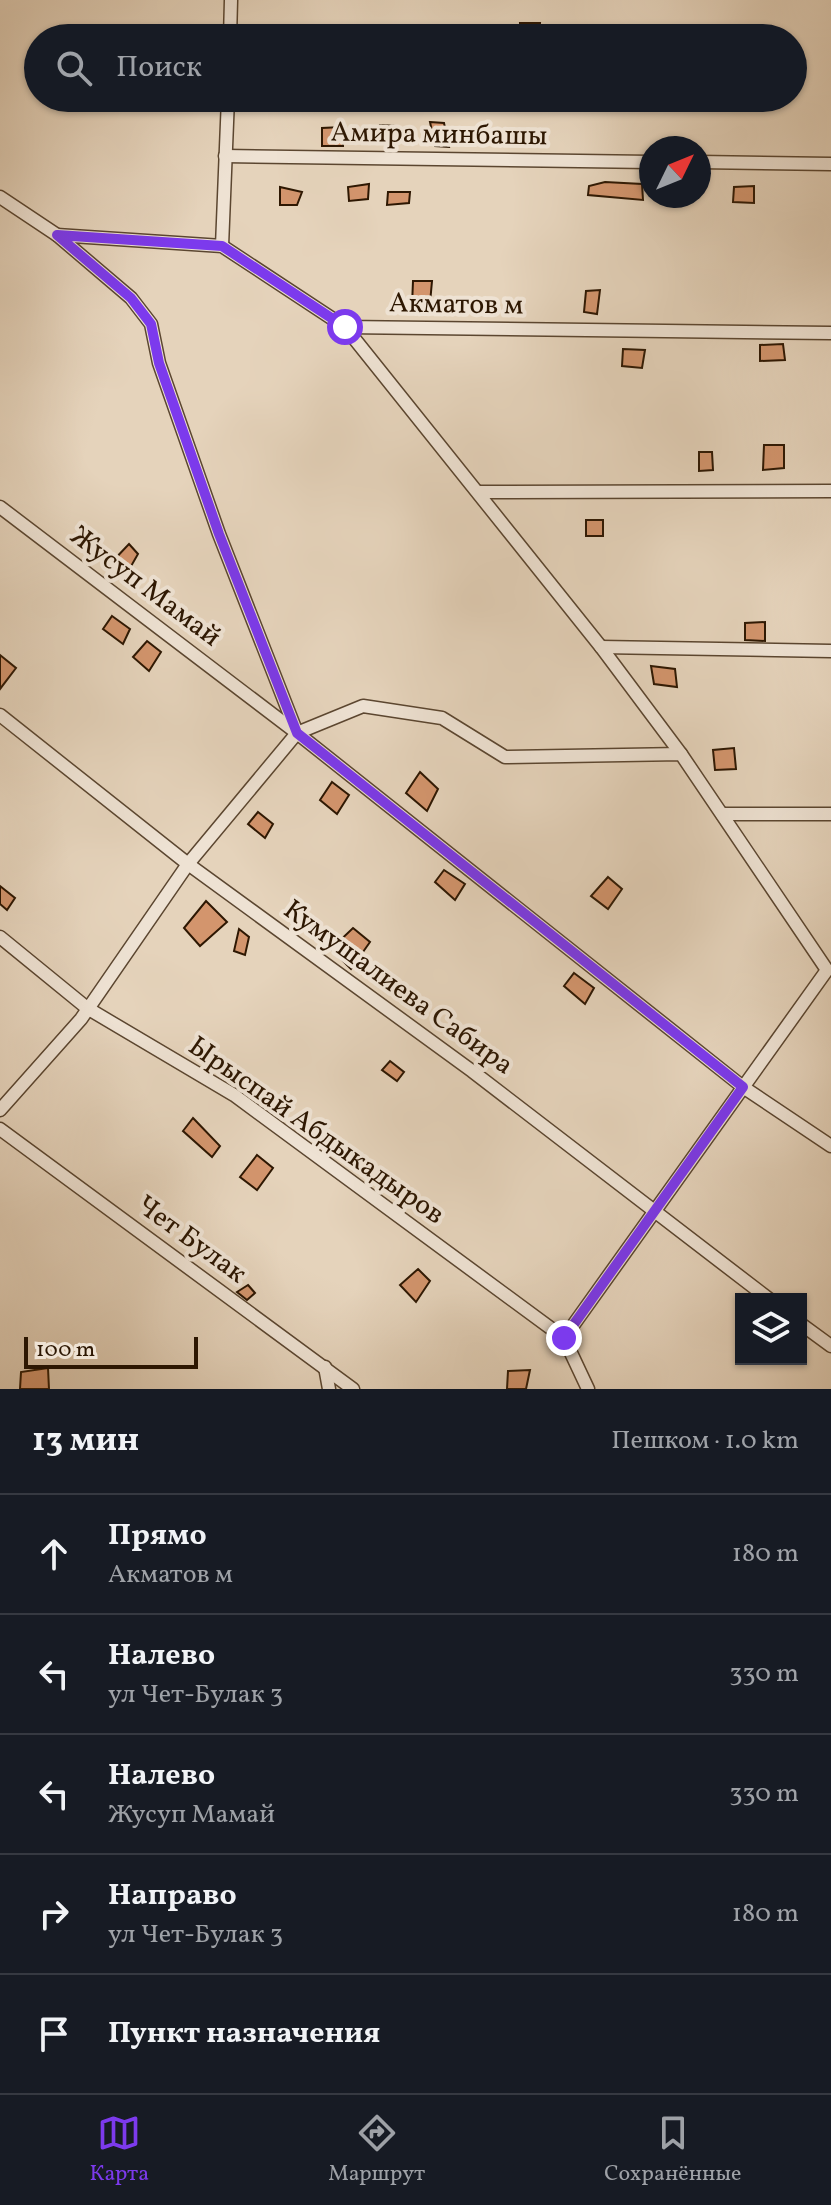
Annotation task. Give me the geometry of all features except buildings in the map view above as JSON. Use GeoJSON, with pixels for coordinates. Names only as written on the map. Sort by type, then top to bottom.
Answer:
{"type":"FeatureCollection","features":[{"type":"Feature","properties":{"kind":"street"},"geometry":{"type":"LineString","coordinates":[[230,24],[231,0]]}},
{"type":"Feature","properties":{"kind":"street"},"geometry":{"type":"LineString","coordinates":[[222,246],[227,112]]}},
{"type":"Feature","properties":{"kind":"street","name":"Амира минбашы"},"geometry":{"type":"LineString","coordinates":[[225,156],[639,162]]}},
{"type":"Feature","properties":{"kind":"street"},"geometry":{"type":"LineString","coordinates":[[711,162],[831,164]]}},
{"type":"Feature","properties":{"kind":"street"},"geometry":{"type":"LineString","coordinates":[[0,197],[57,235],[131,298],[151,324],[159,363],[219,534],[297,733]]}},
{"type":"Feature","properties":{"kind":"street"},"geometry":{"type":"LineString","coordinates":[[57,235],[222,246],[345,327],[601,647],[681,754],[829,970],[564,1338],[588,1389]]}},
{"type":"Feature","properties":{"kind":"street","name":"Акматов м"},"geometry":{"type":"LineString","coordinates":[[345,327],[831,333]]}},
{"type":"Feature","properties":{"kind":"street"},"geometry":{"type":"LineString","coordinates":[[478,492],[831,491]]}},
{"type":"Feature","properties":{"kind":"street","name":"Жусуп Мамай"},"geometry":{"type":"LineString","coordinates":[[0,507],[297,733],[743,1087],[831,1146]]}},
{"type":"Feature","properties":{"kind":"street"},"geometry":{"type":"LineString","coordinates":[[601,647],[831,651]]}},
{"type":"Feature","properties":{"kind":"street"},"geometry":{"type":"LineString","coordinates":[[0,1110],[81,1019],[188,864],[297,733],[363,706],[442,718],[505,757],[681,754]]}},
{"type":"Feature","properties":{"kind":"street","name":"Кумушалиева Сабира"},"geometry":{"type":"LineString","coordinates":[[0,715],[188,864],[472,1071],[761,1293]]}},
{"type":"Feature","properties":{"kind":"street"},"geometry":{"type":"LineString","coordinates":[[722,814],[831,814]]}},
{"type":"Feature","properties":{"kind":"street","name":"Ырыспай Абдыкадыров"},"geometry":{"type":"LineString","coordinates":[[0,937],[87,1008],[234,1095],[564,1338]]}},
{"type":"Feature","properties":{"kind":"street","name":"Чет Булак"},"geometry":{"type":"LineString","coordinates":[[0,1129],[353,1389]]}},
{"type":"Feature","properties":{"kind":"street"},"geometry":{"type":"LineString","coordinates":[[807,1328],[831,1346]]}},
{"type":"Feature","properties":{"kind":"street"},"geometry":{"type":"LineString","coordinates":[[325,1367],[329,1389]]}},
{"type":"Feature","properties":{"kind":"route"},"geometry":{"type":"LineString","coordinates":[[345,327],[222,246],[57,235],[131,298],[151,324],[159,363],[219,534],[297,733],[743,1087],[564,1338]]}}]}
